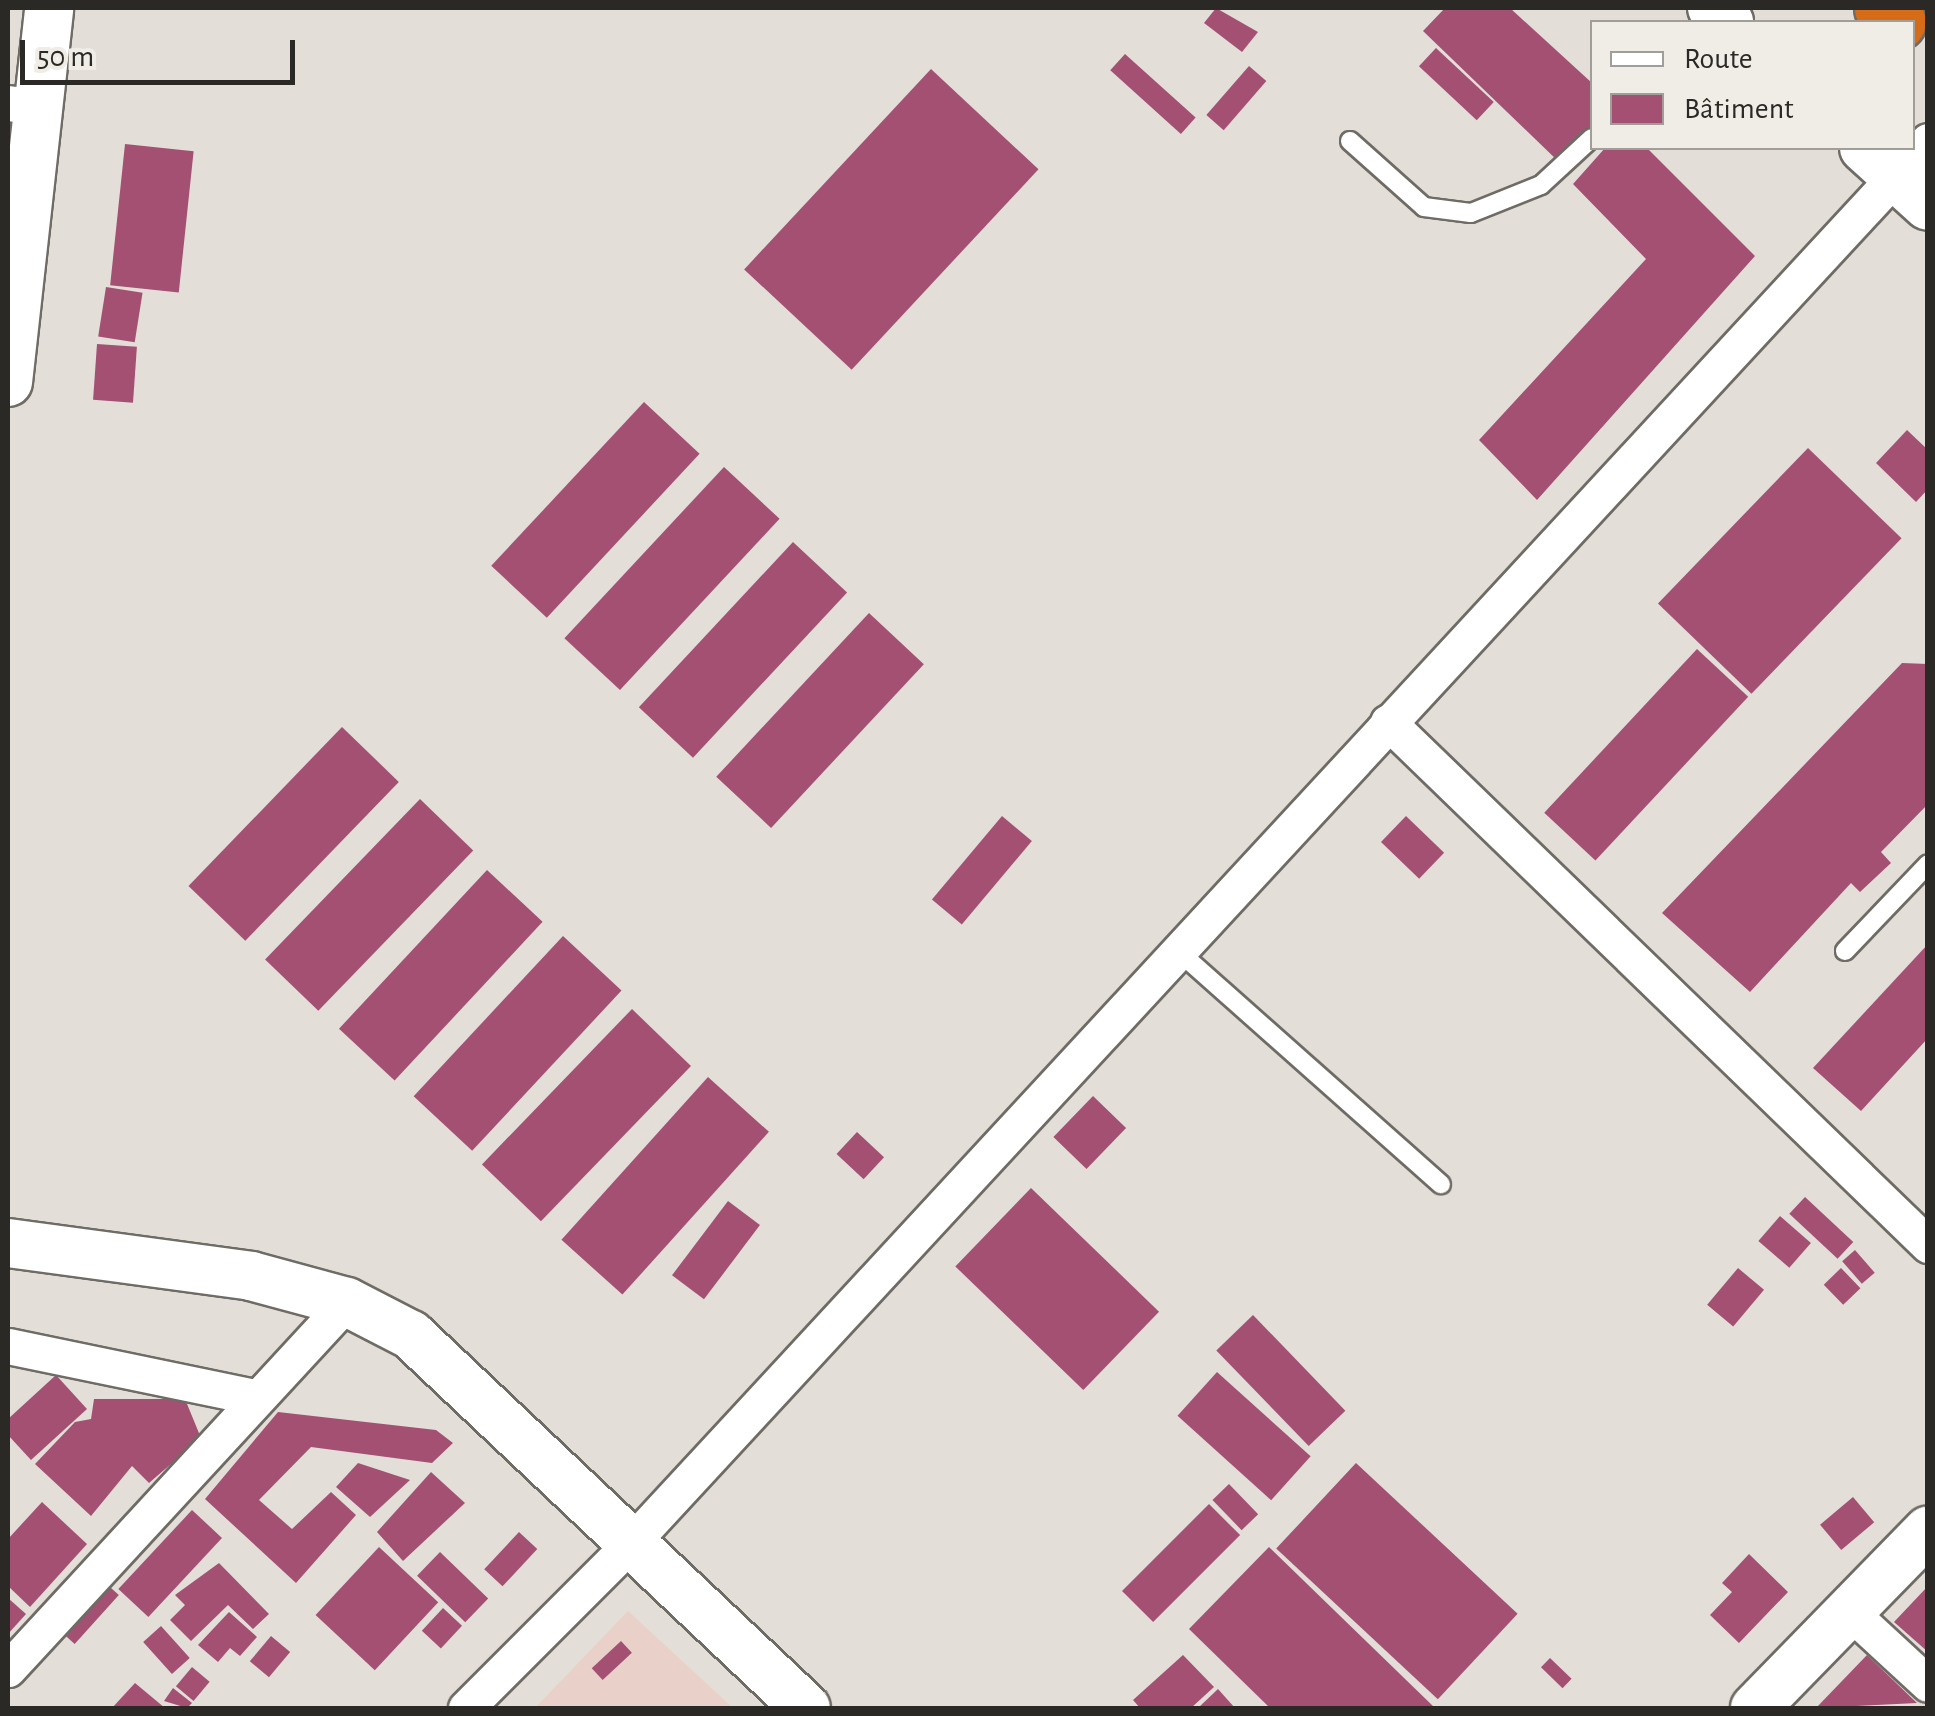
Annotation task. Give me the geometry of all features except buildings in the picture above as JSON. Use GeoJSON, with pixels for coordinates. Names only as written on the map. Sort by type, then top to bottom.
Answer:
{"type":"FeatureCollection","features":[{"type":"Feature","properties":{"kind":"street"},"geometry":{"type":"LineString","coordinates":[[8,382],[23,105],[49,8]]}},
{"type":"Feature","properties":{"kind":"street"},"geometry":{"type":"LineString","coordinates":[[466,1708],[631,1543],[1928,141]]}},
{"type":"Feature","properties":{"kind":"street"},"geometry":{"type":"LineString","coordinates":[[1388,722],[1928,1244]]}},
{"type":"Feature","properties":{"kind":"street"},"geometry":{"type":"LineString","coordinates":[[8,1243],[251,1276],[347,1302],[411,1335],[806,1708]]}},
{"type":"Feature","properties":{"kind":"street"},"geometry":{"type":"LineString","coordinates":[[8,1669],[347,1302]]}},
{"type":"Feature","properties":{"kind":"street"},"geometry":{"type":"LineString","coordinates":[[8,1346],[258,1398]]}},
{"type":"Feature","properties":{"kind":"street"},"geometry":{"type":"LineString","coordinates":[[1756,1708],[1928,1531]]}},
{"type":"Feature","properties":{"kind":"street"},"geometry":{"type":"LineString","coordinates":[[1850,1612],[1928,1684]]}},
{"type":"Feature","properties":{"kind":"lane"},"geometry":{"type":"LineString","coordinates":[[1350,141],[1424,206],[1471,213],[1541,185],[1590,140]]}},
{"type":"Feature","properties":{"kind":"lane"},"geometry":{"type":"LineString","coordinates":[[1845,952],[1928,864]]}},
{"type":"Feature","properties":{"kind":"lane"},"geometry":{"type":"LineString","coordinates":[[1178,950],[1441,1184]]}},
{"type":"Feature","properties":{"kind":"shaded area"},"geometry":{"type":"Polygon","coordinates":[[[628,1611],[733,1708],[535,1708],[628,1611]]]}}]}
